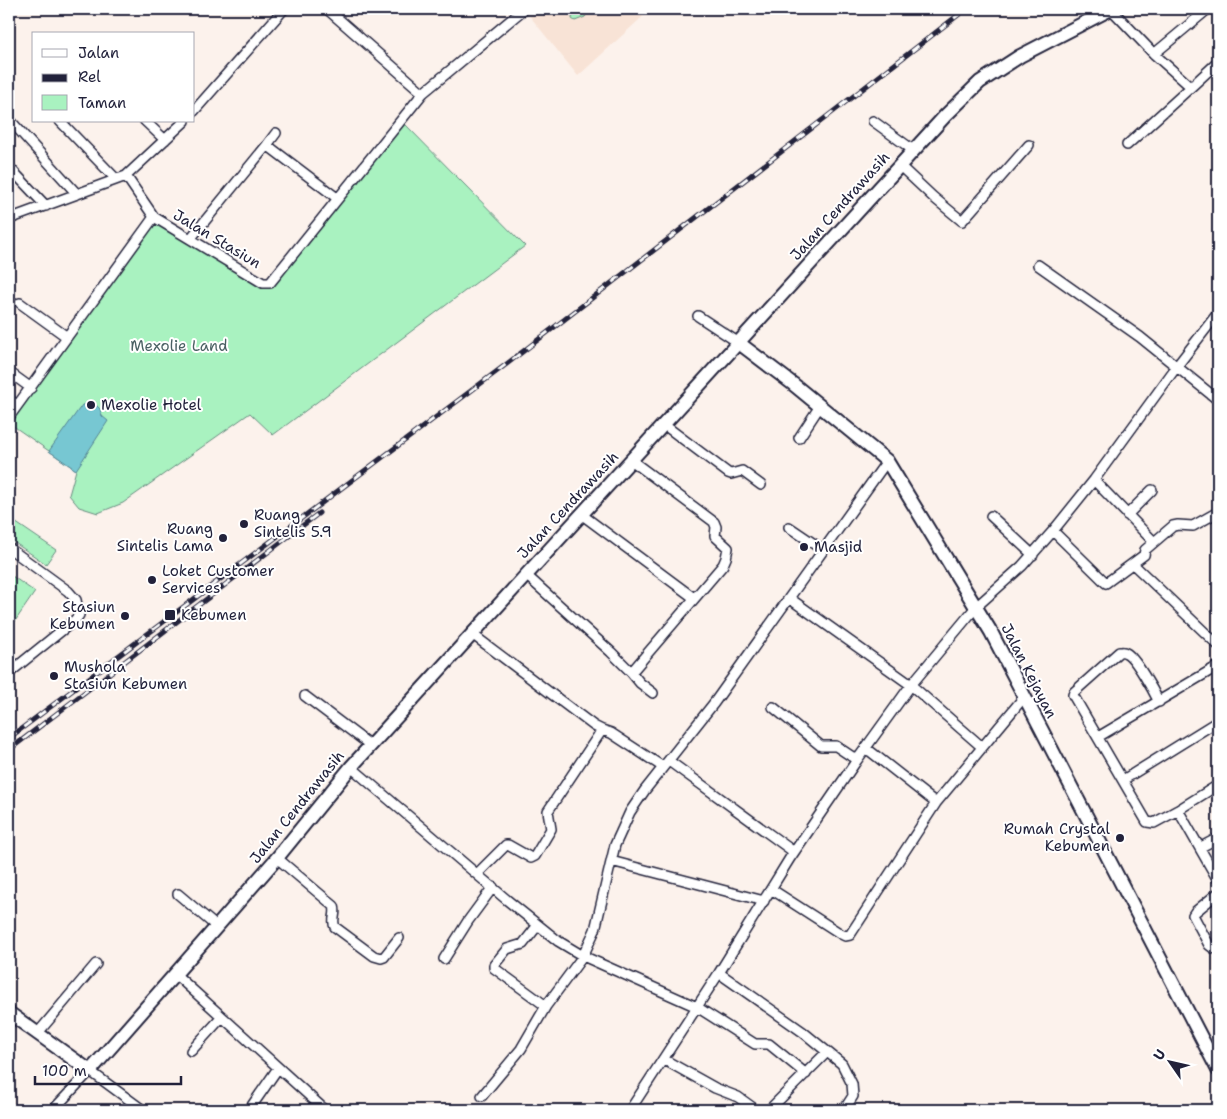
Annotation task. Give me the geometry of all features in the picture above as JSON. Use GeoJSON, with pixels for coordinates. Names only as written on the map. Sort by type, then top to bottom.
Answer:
{"type":"FeatureCollection","features":[{"type":"Feature","properties":{"kind":"main road","name":"Jalan Cendrawasih"},"geometry":{"type":"LineString","coordinates":[[90,1071],[277,858],[350,767],[739,343],[913,150],[980,82],[1020,56],[1111,9]]}},
{"type":"Feature","properties":{"kind":"main road","name":"Jalan Kejayan"},"geometry":{"type":"LineString","coordinates":[[739,343],[887,460],[991,632],[1218,1070]]}},
{"type":"Feature","properties":{"kind":"main road"},"geometry":{"type":"LineString","coordinates":[[9,1014],[90,1071]]}},
{"type":"Feature","properties":{"kind":"street"},"geometry":{"type":"LineString","coordinates":[[195,110],[284,9]]}},
{"type":"Feature","properties":{"kind":"street"},"geometry":{"type":"LineString","coordinates":[[327,9],[423,93]]}},
{"type":"Feature","properties":{"kind":"street","name":"Jalan Stasiun"},"geometry":{"type":"LineString","coordinates":[[9,417],[154,217],[263,283],[270,282],[423,93],[524,9]]}},
{"type":"Feature","properties":{"kind":"street"},"geometry":{"type":"LineString","coordinates":[[1111,9],[1154,54],[1191,87]]}},
{"type":"Feature","properties":{"kind":"street"},"geometry":{"type":"LineString","coordinates":[[1154,54],[1208,9]]}},
{"type":"Feature","properties":{"kind":"street"},"geometry":{"type":"LineString","coordinates":[[1127,145],[1218,62]]}},
{"type":"Feature","properties":{"kind":"street"},"geometry":{"type":"LineString","coordinates":[[9,119],[77,194]]}},
{"type":"Feature","properties":{"kind":"street"},"geometry":{"type":"LineString","coordinates":[[874,121],[913,150]]}},
{"type":"Feature","properties":{"kind":"street"},"geometry":{"type":"LineString","coordinates":[[61,122],[116,179]]}},
{"type":"Feature","properties":{"kind":"street"},"geometry":{"type":"LineString","coordinates":[[146,122],[165,140]]}},
{"type":"Feature","properties":{"kind":"street"},"geometry":{"type":"LineString","coordinates":[[9,219],[126,176],[184,122]]}},
{"type":"Feature","properties":{"kind":"street"},"geometry":{"type":"LineString","coordinates":[[191,238],[276,133]]}},
{"type":"Feature","properties":{"kind":"street"},"geometry":{"type":"LineString","coordinates":[[267,145],[337,198]]}},
{"type":"Feature","properties":{"kind":"street"},"geometry":{"type":"LineString","coordinates":[[899,165],[962,221],[1029,145]]}},
{"type":"Feature","properties":{"kind":"street"},"geometry":{"type":"LineString","coordinates":[[9,167],[46,206]]}},
{"type":"Feature","properties":{"kind":"street"},"geometry":{"type":"LineString","coordinates":[[126,176],[154,217]]}},
{"type":"Feature","properties":{"kind":"street"},"geometry":{"type":"LineString","coordinates":[[1038,265],[1098,306],[1218,400]]}},
{"type":"Feature","properties":{"kind":"street"},"geometry":{"type":"LineString","coordinates":[[20,303],[68,337]]}},
{"type":"Feature","properties":{"kind":"street"},"geometry":{"type":"LineString","coordinates":[[630,1110],[794,852],[911,685],[976,607],[1033,555],[1053,531],[1094,480],[1218,313]]}},
{"type":"Feature","properties":{"kind":"street"},"geometry":{"type":"LineString","coordinates":[[698,316],[739,343]]}},
{"type":"Feature","properties":{"kind":"street"},"geometry":{"type":"LineString","coordinates":[[9,372],[30,388]]}},
{"type":"Feature","properties":{"kind":"street"},"geometry":{"type":"LineString","coordinates":[[9,399],[17,406]]}},
{"type":"Feature","properties":{"kind":"street"},"geometry":{"type":"LineString","coordinates":[[800,438],[820,406]]}},
{"type":"Feature","properties":{"kind":"street"},"geometry":{"type":"LineString","coordinates":[[663,424],[728,473],[742,471],[761,485]]}},
{"type":"Feature","properties":{"kind":"street"},"geometry":{"type":"LineString","coordinates":[[631,460],[714,522],[716,527],[715,536],[728,548],[723,565],[631,672]]}},
{"type":"Feature","properties":{"kind":"street"},"geometry":{"type":"LineString","coordinates":[[482,1096],[521,1049],[546,1006],[583,956],[596,930],[611,861],[630,812],[714,703],[887,460]]}},
{"type":"Feature","properties":{"kind":"street"},"geometry":{"type":"LineString","coordinates":[[1094,480],[1154,542]]}},
{"type":"Feature","properties":{"kind":"street"},"geometry":{"type":"LineString","coordinates":[[1127,514],[1152,490]]}},
{"type":"Feature","properties":{"kind":"street"},"geometry":{"type":"LineString","coordinates":[[1053,531],[1105,583],[1144,555],[1154,542],[1175,525],[1193,526],[1218,512]]}},
{"type":"Feature","properties":{"kind":"street"},"geometry":{"type":"LineString","coordinates":[[581,514],[694,598]]}},
{"type":"Feature","properties":{"kind":"street"},"geometry":{"type":"LineString","coordinates":[[991,516],[1033,555]]}},
{"type":"Feature","properties":{"kind":"street"},"geometry":{"type":"LineString","coordinates":[[789,527],[823,550]]}},
{"type":"Feature","properties":{"kind":"street"},"geometry":{"type":"LineString","coordinates":[[9,548],[68,591],[76,600],[78,614],[76,619],[9,673]]}},
{"type":"Feature","properties":{"kind":"street"},"geometry":{"type":"LineString","coordinates":[[1133,564],[1218,645]]}},
{"type":"Feature","properties":{"kind":"street"},"geometry":{"type":"LineString","coordinates":[[526,575],[611,652],[640,683],[653,693]]}},
{"type":"Feature","properties":{"kind":"street"},"geometry":{"type":"LineString","coordinates":[[789,598],[911,685],[982,747]]}},
{"type":"Feature","properties":{"kind":"street"},"geometry":{"type":"LineString","coordinates":[[472,634],[580,716],[602,730],[611,733],[666,764],[794,852]]}},
{"type":"Feature","properties":{"kind":"street"},"geometry":{"type":"LineString","coordinates":[[1159,702],[1132,658],[1123,651],[1119,652],[1074,692],[1074,698],[1147,822],[1154,823],[1218,785]]}},
{"type":"Feature","properties":{"kind":"street"},"geometry":{"type":"LineString","coordinates":[[1098,737],[1218,666]]}},
{"type":"Feature","properties":{"kind":"street"},"geometry":{"type":"LineString","coordinates":[[305,696],[370,745]]}},
{"type":"Feature","properties":{"kind":"street"},"geometry":{"type":"LineString","coordinates":[[771,889],[841,934],[845,936],[850,935],[936,803],[1024,697]]}},
{"type":"Feature","properties":{"kind":"street"},"geometry":{"type":"LineString","coordinates":[[773,707],[821,746],[836,746],[857,760]]}},
{"type":"Feature","properties":{"kind":"street"},"geometry":{"type":"LineString","coordinates":[[1123,780],[1218,722]]}},
{"type":"Feature","properties":{"kind":"street"},"geometry":{"type":"LineString","coordinates":[[478,874],[506,845],[531,858],[535,856],[551,829],[548,811],[602,730]]}},
{"type":"Feature","properties":{"kind":"street"},"geometry":{"type":"LineString","coordinates":[[866,748],[936,803]]}},
{"type":"Feature","properties":{"kind":"street"},"geometry":{"type":"LineString","coordinates":[[350,767],[558,941],[583,956],[697,1007],[755,1044],[769,1044],[806,1074]]}},
{"type":"Feature","properties":{"kind":"street"},"geometry":{"type":"LineString","coordinates":[[1178,810],[1218,880]]}},
{"type":"Feature","properties":{"kind":"street"},"geometry":{"type":"LineString","coordinates":[[1201,848],[1218,838]]}},
{"type":"Feature","properties":{"kind":"street"},"geometry":{"type":"LineString","coordinates":[[277,858],[334,906],[336,910],[333,923],[335,927],[374,956],[384,957],[399,938]]}},
{"type":"Feature","properties":{"kind":"street"},"geometry":{"type":"LineString","coordinates":[[611,861],[764,901]]}},
{"type":"Feature","properties":{"kind":"street"},"geometry":{"type":"LineString","coordinates":[[444,959],[492,887]]}},
{"type":"Feature","properties":{"kind":"street"},"geometry":{"type":"LineString","coordinates":[[1218,893],[1194,912],[1193,915],[1209,945],[1218,949]]}},
{"type":"Feature","properties":{"kind":"street"},"geometry":{"type":"LineString","coordinates":[[178,894],[217,927]]}},
{"type":"Feature","properties":{"kind":"street"},"geometry":{"type":"LineString","coordinates":[[538,925],[523,944],[507,949],[494,965],[494,968],[546,1006]]}},
{"type":"Feature","properties":{"kind":"street"},"geometry":{"type":"LineString","coordinates":[[38,1034],[96,964]]}},
{"type":"Feature","properties":{"kind":"street"},"geometry":{"type":"LineString","coordinates":[[718,973],[803,1032],[842,1064],[852,1084],[853,1096],[844,1110]]}},
{"type":"Feature","properties":{"kind":"street"},"geometry":{"type":"LineString","coordinates":[[175,974],[320,1109]]}},
{"type":"Feature","properties":{"kind":"street"},"geometry":{"type":"LineString","coordinates":[[191,1051],[222,1017]]}},
{"type":"Feature","properties":{"kind":"street"},"geometry":{"type":"LineString","coordinates":[[769,1110],[827,1052]]}},
{"type":"Feature","properties":{"kind":"street"},"geometry":{"type":"LineString","coordinates":[[663,1059],[715,1088],[738,1097],[756,1110]]}},
{"type":"Feature","properties":{"kind":"street"},"geometry":{"type":"LineString","coordinates":[[250,1110],[278,1068]]}},
{"type":"Feature","properties":{"kind":"street"},"geometry":{"type":"LineString","coordinates":[[53,1110],[90,1071],[143,1110]]}},
{"type":"Feature","properties":{"kind":"shaded area"},"geometry":{"type":"Polygon","coordinates":[[[524,9],[651,9],[578,76],[524,9]]]}},
{"type":"Feature","properties":{"kind":"green space"},"geometry":{"type":"Polygon","coordinates":[[[567,9],[590,9],[585,17],[575,21],[572,19],[573,10],[567,9]]]}},
{"type":"Feature","properties":{"kind":"green space","name":"Mexolie Land"},"geometry":{"type":"Polygon","coordinates":[[[401,120],[525,246],[273,435],[250,413],[123,503],[98,513],[79,507],[69,495],[76,470],[9,423],[9,417],[154,217],[268,288],[401,120]]]}},
{"type":"Feature","properties":{"kind":"green space"},"geometry":{"type":"Polygon","coordinates":[[[9,518],[56,550],[46,564],[9,539],[9,518]]]}},
{"type":"Feature","properties":{"kind":"green space"},"geometry":{"type":"Polygon","coordinates":[[[9,574],[35,592],[9,630],[9,574]]]}},
{"type":"Feature","properties":{"kind":"water"},"geometry":{"type":"Polygon","coordinates":[[[94,403],[100,409],[102,416],[108,421],[76,470],[49,451],[82,405],[94,403]]]}},
{"type":"Feature","properties":{"kind":"railway"},"geometry":{"type":"LineString","coordinates":[[9,738],[508,363],[966,9]]}},
{"type":"Feature","properties":{"kind":"railway"},"geometry":{"type":"LineString","coordinates":[[9,750],[319,513]]}},
{"type":"Feature","properties":{"kind":"place","name":"Mexolie Hotel"},"geometry":{"type":"Point","coordinates":[91,405]}},
{"type":"Feature","properties":{"kind":"place","name":"Ruang Sintelis 5.9"},"geometry":{"type":"Point","coordinates":[244,524]}},
{"type":"Feature","properties":{"kind":"place","name":"Ruang Sintelis Lama"},"geometry":{"type":"Point","coordinates":[223,538]}},
{"type":"Feature","properties":{"kind":"place","name":"Masjid"},"geometry":{"type":"Point","coordinates":[804,547]}},
{"type":"Feature","properties":{"kind":"place","name":"Loket Customer Services"},"geometry":{"type":"Point","coordinates":[152,580]}},
{"type":"Feature","properties":{"kind":"place","name":"Kebumen"},"geometry":{"type":"Point","coordinates":[170,615]}},
{"type":"Feature","properties":{"kind":"place","name":"Stasiun Kebumen"},"geometry":{"type":"Point","coordinates":[125,616]}},
{"type":"Feature","properties":{"kind":"place","name":"Mushola Stasiun Kebumen"},"geometry":{"type":"Point","coordinates":[54,676]}},
{"type":"Feature","properties":{"kind":"place","name":"Rumah Crystal Kebumen"},"geometry":{"type":"Point","coordinates":[1120,838]}}]}
